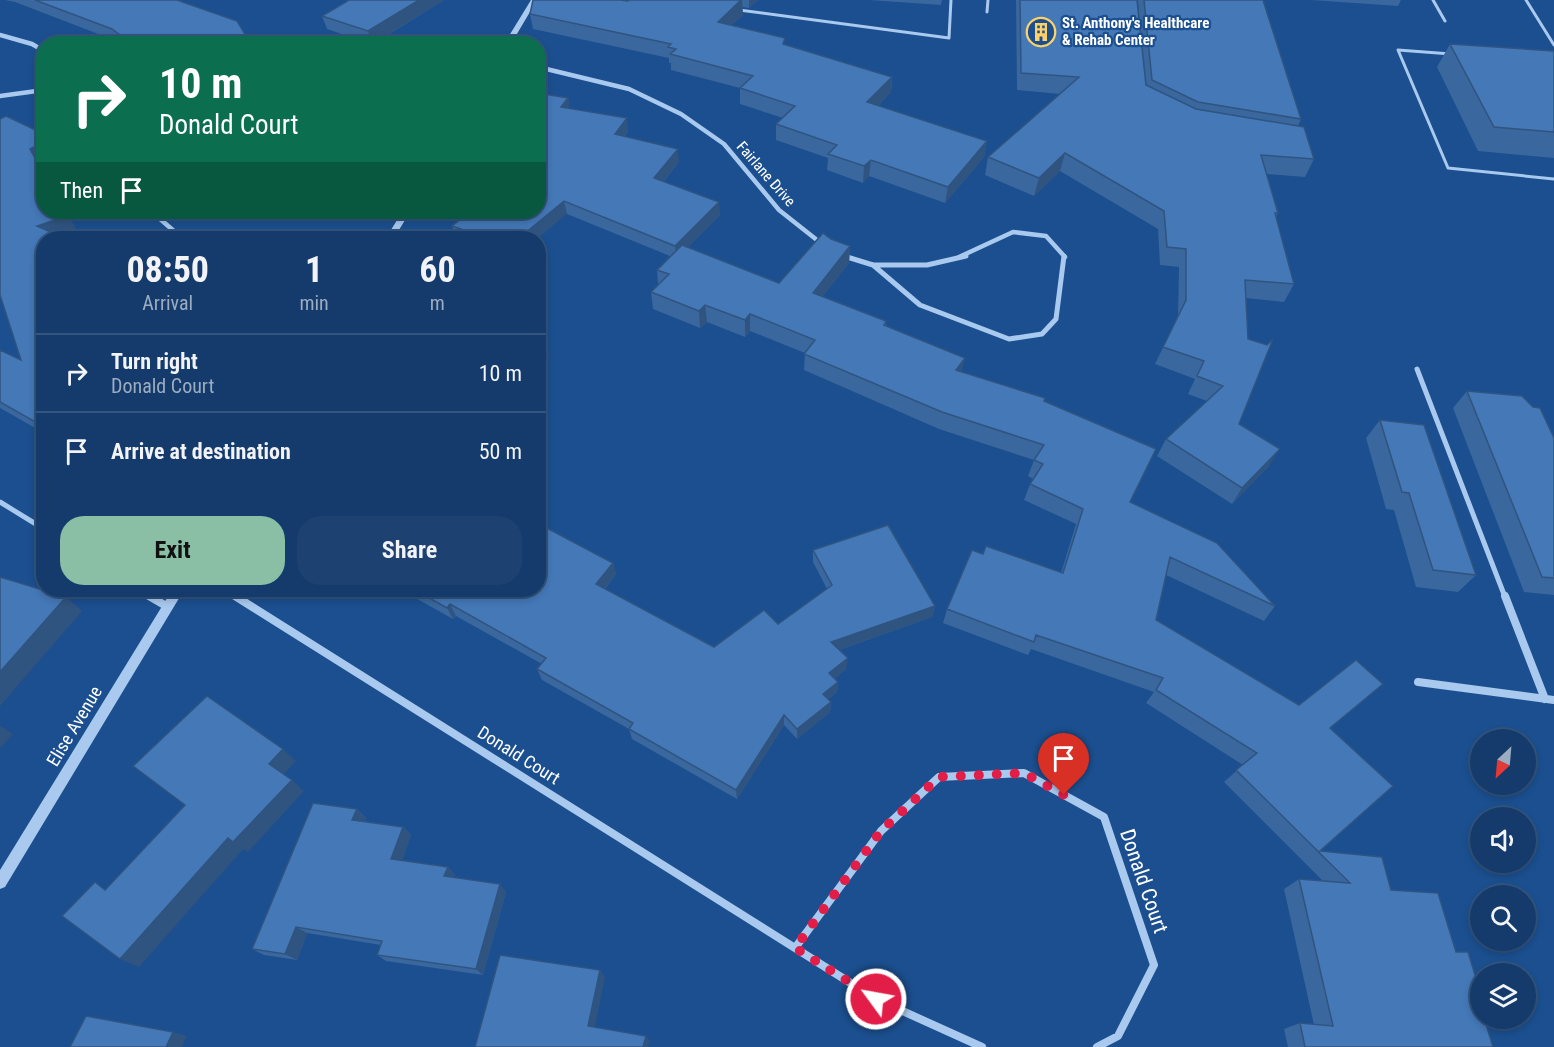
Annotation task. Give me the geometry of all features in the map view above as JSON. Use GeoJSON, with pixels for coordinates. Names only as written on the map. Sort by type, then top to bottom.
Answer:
{"type":"FeatureCollection","features":[{"type":"Feature","properties":{"kind":"street"},"geometry":{"type":"LineString","coordinates":[[512,36],[534,0]]}},
{"type":"Feature","properties":{"kind":"street"},"geometry":{"type":"LineString","coordinates":[[0,35],[36,46]]}},
{"type":"Feature","properties":{"kind":"street","name":"Fairlane Drive"},"geometry":{"type":"LineString","coordinates":[[546,69],[629,89],[681,114],[724,144],[779,210],[824,245]]}},
{"type":"Feature","properties":{"kind":"street"},"geometry":{"type":"LineString","coordinates":[[0,96],[36,91]]}},
{"type":"Feature","properties":{"kind":"street"},"geometry":{"type":"LineString","coordinates":[[159,219],[172,231]]}},
{"type":"Feature","properties":{"kind":"street"},"geometry":{"type":"LineString","coordinates":[[843,255],[873,266],[920,305],[1009,339],[1042,334],[1056,319],[1065,257],[1046,236],[1012,232],[958,258],[927,265],[873,266]]}},
{"type":"Feature","properties":{"kind":"street"},"geometry":{"type":"LineString","coordinates":[[1417,369],[1545,699]]}},
{"type":"Feature","properties":{"kind":"street"},"geometry":{"type":"LineString","coordinates":[[0,502],[36,525]]}},
{"type":"Feature","properties":{"kind":"street"},"geometry":{"type":"LineString","coordinates":[[152,597],[168,607]]}},
{"type":"Feature","properties":{"kind":"street","name":"Elise Avenue"},"geometry":{"type":"LineString","coordinates":[[0,882],[174,597]]}},
{"type":"Feature","properties":{"kind":"street","name":"Donald Court"},"geometry":{"type":"LineString","coordinates":[[237,597],[876,999],[982,1047]]}},
{"type":"Feature","properties":{"kind":"street"},"geometry":{"type":"LineString","coordinates":[[1418,682],[1554,700]]}},
{"type":"Feature","properties":{"kind":"street","name":"Donald Court"},"geometry":{"type":"LineString","coordinates":[[795,948],[881,831],[939,777],[1024,773],[1104,818],[1154,965],[1118,1036],[1097,1047]]}},
{"type":"Feature","properties":{"kind":"lane"},"geometry":{"type":"LineString","coordinates":[[738,10],[948,38],[951,0]]}},
{"type":"Feature","properties":{"kind":"lane"},"geometry":{"type":"LineString","coordinates":[[987,12],[988,0]]}},
{"type":"Feature","properties":{"kind":"lane"},"geometry":{"type":"LineString","coordinates":[[1433,0],[1445,21]]}},
{"type":"Feature","properties":{"kind":"lane"},"geometry":{"type":"LineString","coordinates":[[1526,0],[1554,45]]}},
{"type":"Feature","properties":{"kind":"lane"},"geometry":{"type":"LineString","coordinates":[[1454,54],[1398,50],[1448,168],[1554,179]]}},
{"type":"Feature","properties":{"kind":"building"},"geometry":{"type":"Polygon","coordinates":[[[35,0],[177,0],[237,21],[246,36],[121,36],[112,29],[35,0]]]}},
{"type":"Feature","properties":{"kind":"building"},"geometry":{"type":"Polygon","coordinates":[[[349,0],[419,0],[368,31],[322,16],[349,0]]]}},
{"type":"Feature","properties":{"kind":"building"},"geometry":{"type":"Polygon","coordinates":[[[533,0],[741,0],[718,22],[785,38],[783,44],[892,77],[867,102],[987,141],[948,187],[871,160],[864,166],[828,154],[837,145],[776,124],[795,106],[740,88],[753,76],[670,54],[676,49],[668,47],[671,44],[530,14],[533,0]]]}},
{"type":"Feature","properties":{"kind":"building"},"geometry":{"type":"Polygon","coordinates":[[[1020,0],[1137,0],[1146,85],[1196,109],[1304,127],[1314,159],[1261,155],[1278,213],[1275,213],[1294,284],[1245,280],[1248,339],[1267,345],[1273,339],[1239,424],[1280,449],[1242,488],[1166,439],[1223,386],[1197,376],[1204,361],[1163,347],[1186,300],[1186,249],[1167,247],[1164,211],[1065,153],[1039,178],[988,157],[1079,77],[1021,73],[1020,0]]]}},
{"type":"Feature","properties":{"kind":"building"},"geometry":{"type":"Polygon","coordinates":[[[1144,0],[1263,0],[1301,119],[1198,102],[1152,80],[1144,0]]]}},
{"type":"Feature","properties":{"kind":"building"},"geometry":{"type":"Polygon","coordinates":[[[1450,44],[1554,51],[1554,132],[1494,127],[1450,44]]]}},
{"type":"Feature","properties":{"kind":"building"},"geometry":{"type":"Polygon","coordinates":[[[546,94],[568,98],[561,107],[627,118],[615,134],[678,149],[654,178],[719,202],[675,246],[564,201],[546,216],[546,94]]]}},
{"type":"Feature","properties":{"kind":"building"},"geometry":{"type":"Polygon","coordinates":[[[6,116],[36,130],[36,146],[30,149],[36,160],[36,219],[58,219],[37,226],[49,231],[36,231],[36,422],[0,402],[0,350],[21,360],[0,295],[0,119],[6,116]]]}},
{"type":"Feature","properties":{"kind":"building"},"geometry":{"type":"Polygon","coordinates":[[[461,219],[542,219],[528,231],[458,231],[461,229],[452,226],[461,219]]]}},
{"type":"Feature","properties":{"kind":"building"},"geometry":{"type":"Polygon","coordinates":[[[823,233],[831,239],[850,246],[813,293],[886,321],[884,325],[965,358],[956,370],[1045,398],[1044,401],[1156,449],[1130,502],[1217,543],[1275,606],[1170,557],[1156,620],[1299,705],[1356,660],[1383,684],[1330,728],[1393,786],[1320,851],[1382,857],[1391,890],[1438,893],[1456,952],[1468,952],[1471,963],[1470,1029],[1487,1029],[1493,1047],[1305,1047],[1300,1023],[1333,1026],[1299,879],[1350,883],[1236,770],[1257,753],[1156,690],[1163,678],[1036,635],[1034,642],[947,609],[972,550],[983,554],[986,546],[1063,573],[1083,509],[1030,484],[1043,464],[1034,460],[1044,445],[942,412],[804,354],[815,340],[750,314],[745,320],[705,305],[699,311],[651,292],[669,274],[657,270],[682,245],[779,283],[823,233]]]}},
{"type":"Feature","properties":{"kind":"building"},"geometry":{"type":"Polygon","coordinates":[[[1467,391],[1522,396],[1533,407],[1540,408],[1554,438],[1554,578],[1542,577],[1467,391]]]}},
{"type":"Feature","properties":{"kind":"building"},"geometry":{"type":"Polygon","coordinates":[[[1380,420],[1424,425],[1476,575],[1433,570],[1409,493],[1402,492],[1380,420]]]}},
{"type":"Feature","properties":{"kind":"building"},"geometry":{"type":"Polygon","coordinates":[[[888,525],[935,606],[831,642],[848,658],[829,673],[838,682],[823,694],[831,702],[797,729],[784,715],[736,790],[629,729],[633,723],[537,669],[546,658],[450,604],[447,608],[427,597],[546,597],[546,528],[613,563],[596,584],[714,647],[764,610],[778,624],[832,585],[813,550],[888,525]]]}},
{"type":"Feature","properties":{"kind":"building"},"geometry":{"type":"Polygon","coordinates":[[[0,577],[36,588],[36,597],[66,597],[0,672],[0,577]]]}},
{"type":"Feature","properties":{"kind":"building"},"geometry":{"type":"Polygon","coordinates":[[[207,696],[283,749],[269,764],[292,780],[233,842],[228,838],[120,959],[62,916],[95,882],[105,890],[185,805],[133,766],[207,696]]]}},
{"type":"Feature","properties":{"kind":"building"},"geometry":{"type":"Polygon","coordinates":[[[313,803],[357,809],[352,820],[403,827],[391,859],[448,867],[444,876],[500,884],[476,969],[377,955],[382,941],[296,927],[285,954],[252,949],[313,803]]]}},
{"type":"Feature","properties":{"kind":"building"},"geometry":{"type":"Polygon","coordinates":[[[500,955],[600,970],[588,1026],[646,1036],[643,1047],[475,1047],[500,955]]]}},
{"type":"Feature","properties":{"kind":"building"},"geometry":{"type":"Polygon","coordinates":[[[86,1016],[173,1032],[166,1047],[70,1047],[86,1016]]]}},
{"type":"Feature","properties":{"kind":"place","name":"St. Anthony's Healthcare & Rehab Center"},"geometry":{"type":"Point","coordinates":[1041,32]}},
{"type":"Feature","properties":{"kind":"route"},"geometry":{"type":"LineString","coordinates":[[876,999],[795,948],[881,831],[939,777],[1024,773],[1064,795]]}}]}
